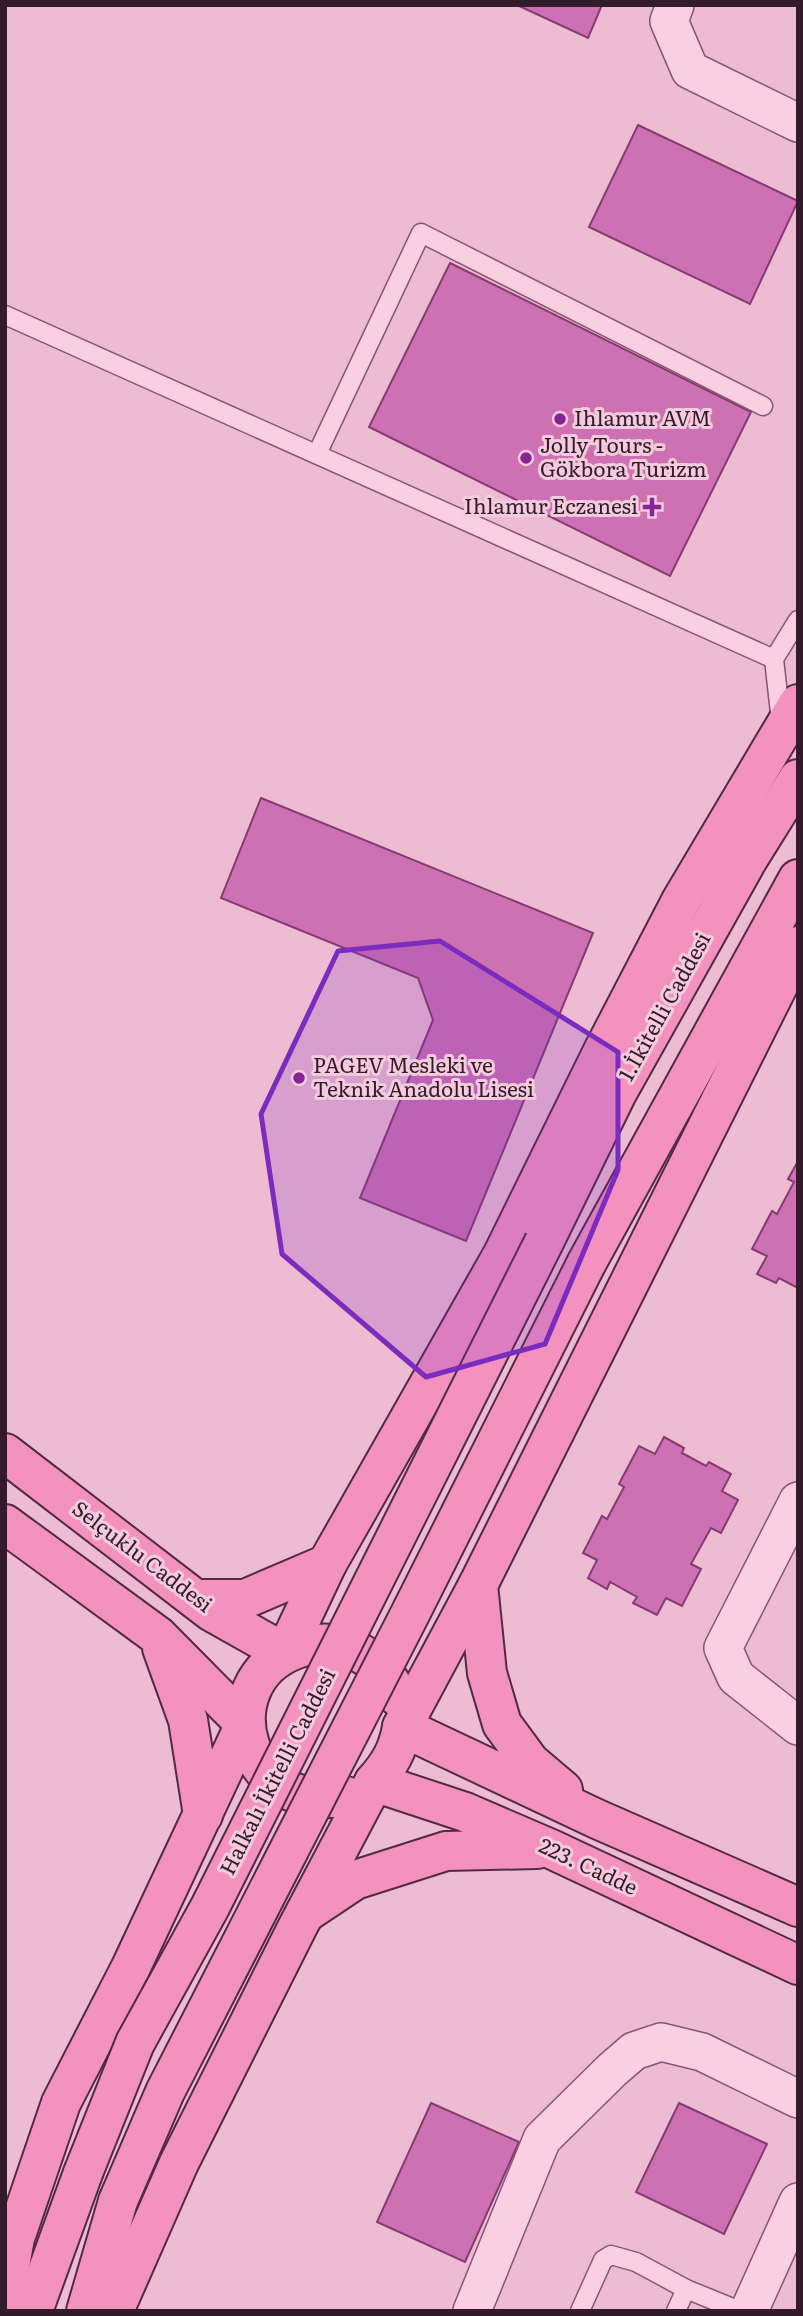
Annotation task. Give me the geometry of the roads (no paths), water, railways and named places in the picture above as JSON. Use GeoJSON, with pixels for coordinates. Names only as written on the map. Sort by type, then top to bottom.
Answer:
{"type":"FeatureCollection","features":[{"type":"Feature","properties":{"kind":"main road"},"geometry":{"type":"LineString","coordinates":[[285,1653],[327,1564],[503,1254],[603,1051],[681,901],[790,717]]}},
{"type":"Feature","properties":{"kind":"main road","name":"1.İkitelli Caddesi"},"geometry":{"type":"LineString","coordinates":[[544,1242],[617,1093],[742,871],[798,779]]}},
{"type":"Feature","properties":{"kind":"main road"},"geometry":{"type":"LineString","coordinates":[[86,2311],[118,2201],[165,2092],[586,1264],[798,879]]}},
{"type":"Feature","properties":{"kind":"main road"},"geometry":{"type":"LineString","coordinates":[[758,1022],[798,886]]}},
{"type":"Feature","properties":{"kind":"main road"},"geometry":{"type":"LineString","coordinates":[[402,1727],[478,1585],[798,946]]}},
{"type":"Feature","properties":{"kind":"main road","name":"Halkalı İkitelli Caddesi"},"geometry":{"type":"LineString","coordinates":[[33,2311],[83,2173],[135,2043],[216,1895],[544,1242]]}},
{"type":"Feature","properties":{"kind":"main road","name":"Selçuklu Caddesi"},"geometry":{"type":"LineString","coordinates":[[5,1453],[212,1612],[285,1653]]}},
{"type":"Feature","properties":{"kind":"main road"},"geometry":{"type":"LineString","coordinates":[[5,1524],[158,1636],[245,1724],[250,1748],[262,1770],[281,1787],[303,1797],[328,1799],[352,1794],[374,1782]]}},
{"type":"Feature","properties":{"kind":"main road"},"geometry":{"type":"LineString","coordinates":[[196,1599],[244,1599],[327,1564]]}},
{"type":"Feature","properties":{"kind":"main road"},"geometry":{"type":"LineString","coordinates":[[478,1585],[488,1673],[502,1724],[530,1762],[597,1819]]}},
{"type":"Feature","properties":{"kind":"main road"},"geometry":{"type":"LineString","coordinates":[[158,1636],[188,1720],[203,1815]]}},
{"type":"Feature","properties":{"kind":"main road"},"geometry":{"type":"LineString","coordinates":[[5,2294],[15,2238],[61,2103],[131,1967],[203,1815],[245,1724],[255,1683],[268,1666],[285,1653],[307,1644],[332,1643],[355,1649],[376,1662],[391,1680],[400,1703],[402,1727],[398,1748],[388,1766],[374,1782],[305,1913],[179,2163],[114,2311]]}},
{"type":"Feature","properties":{"kind":"main road"},"geometry":{"type":"LineString","coordinates":[[402,1727],[597,1819],[798,1907]]}},
{"type":"Feature","properties":{"kind":"main road","name":"223. Cadde"},"geometry":{"type":"LineString","coordinates":[[374,1782],[465,1812],[551,1849],[798,1965]]}},
{"type":"Feature","properties":{"kind":"main road"},"geometry":{"type":"LineString","coordinates":[[305,1913],[355,1880],[446,1851],[551,1849]]}},
{"type":"Feature","properties":{"kind":"street"},"geometry":{"type":"LineString","coordinates":[[675,5],[669,21],[690,70],[798,123]]}},
{"type":"Feature","properties":{"kind":"street"},"geometry":{"type":"LineString","coordinates":[[798,1501],[723,1648],[736,1677],[798,1726]]}},
{"type":"Feature","properties":{"kind":"street"},"geometry":{"type":"LineString","coordinates":[[472,2311],[542,2139],[634,2051],[661,2042],[702,2052],[798,2099]]}},
{"type":"Feature","properties":{"kind":"street"},"geometry":{"type":"LineString","coordinates":[[749,2311],[798,2202]]}},
{"type":"Feature","properties":{"kind":"lane"},"geometry":{"type":"LineString","coordinates":[[317,454],[421,233],[763,406]]}},
{"type":"Feature","properties":{"kind":"lane"},"geometry":{"type":"LineString","coordinates":[[5,315],[774,659]]}},
{"type":"Feature","properties":{"kind":"lane"},"geometry":{"type":"LineString","coordinates":[[790,717],[774,659],[798,620]]}},
{"type":"Feature","properties":{"kind":"lane"},"geometry":{"type":"LineString","coordinates":[[580,2311],[603,2260],[611,2255],[636,2262],[686,2289],[740,2311]]}},
{"type":"Feature","properties":{"kind":"lane"},"geometry":{"type":"LineString","coordinates":[[676,2311],[686,2289]]}},
{"type":"Feature","properties":{"kind":"place","name":"Ihlamur AVM"},"geometry":{"type":"Point","coordinates":[560,419]}},
{"type":"Feature","properties":{"kind":"place","name":"Jolly Tours - Gökbora Turizm"},"geometry":{"type":"Point","coordinates":[526,458]}},
{"type":"Feature","properties":{"kind":"place","name":"Ihlamur Eczanesi"},"geometry":{"type":"Point","coordinates":[652,507]}},
{"type":"Feature","properties":{"kind":"place","name":"PAGEV Mesleki ve Teknik Anadolu Lisesi"},"geometry":{"type":"Point","coordinates":[299,1078]}}]}
